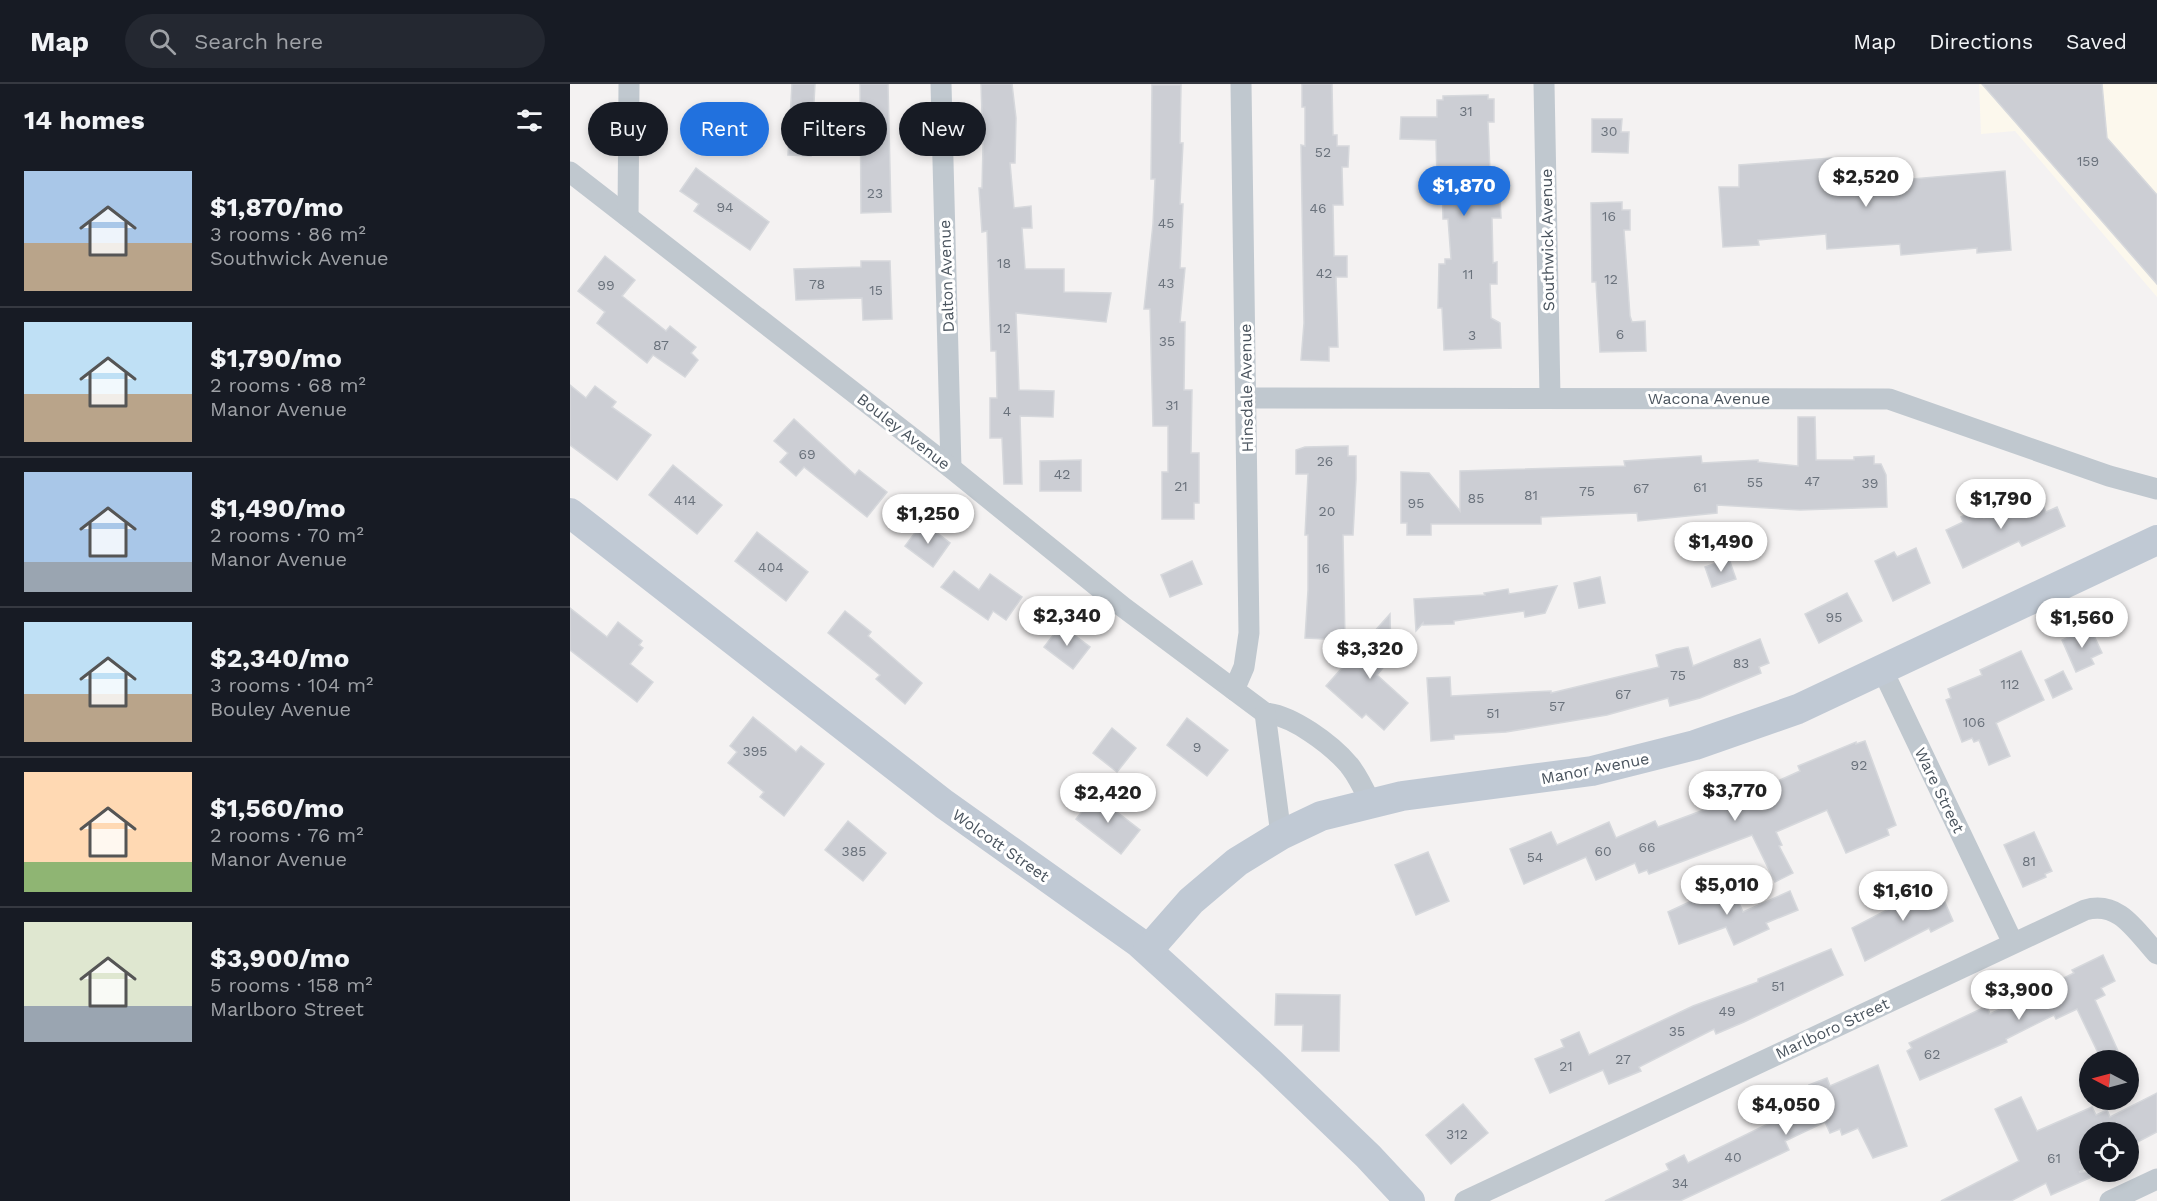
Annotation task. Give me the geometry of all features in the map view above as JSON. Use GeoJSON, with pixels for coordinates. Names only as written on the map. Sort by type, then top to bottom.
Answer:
{"type":"FeatureCollection","features":[{"type":"Feature","properties":{"kind":"main road","name":"Wolcott Street"},"geometry":{"type":"LineString","coordinates":[[570,513],[944,804],[1148,950],[1336,1125],[1410,1201]]}},
{"type":"Feature","properties":{"kind":"main road","name":"Manor Avenue"},"geometry":{"type":"LineString","coordinates":[[1148,950],[1176,916],[1216,879],[1256,849],[1321,816],[1370,802],[1562,776],[1642,760],[1775,718],[2157,540]]}},
{"type":"Feature","properties":{"kind":"street"},"geometry":{"type":"LineString","coordinates":[[628,217],[629,84]]}},
{"type":"Feature","properties":{"kind":"street","name":"Dalton Avenue"},"geometry":{"type":"LineString","coordinates":[[941,84],[951,468]]}},
{"type":"Feature","properties":{"kind":"street","name":"Hinsdale Avenue"},"geometry":{"type":"LineString","coordinates":[[1234,690],[1244,668],[1249,633],[1241,84]]}},
{"type":"Feature","properties":{"kind":"street","name":"Southwick Avenue"},"geometry":{"type":"LineString","coordinates":[[1544,84],[1550,396]]}},
{"type":"Feature","properties":{"kind":"street","name":"Bouley Avenue"},"geometry":{"type":"LineString","coordinates":[[570,172],[951,468],[1113,600],[1265,713],[1292,719],[1343,758],[1356,775],[1370,802]]}},
{"type":"Feature","properties":{"kind":"street","name":"Wacona Avenue"},"geometry":{"type":"LineString","coordinates":[[1246,398],[1550,396],[1889,399],[2109,476],[2157,489]]}},
{"type":"Feature","properties":{"kind":"street","name":"Ware Street"},"geometry":{"type":"LineString","coordinates":[[1882,669],[2013,943]]}},
{"type":"Feature","properties":{"kind":"street"},"geometry":{"type":"LineString","coordinates":[[1265,713],[1281,835]]}},
{"type":"Feature","properties":{"kind":"street","name":"Marlboro Street"},"geometry":{"type":"LineString","coordinates":[[1464,1201],[2085,910],[2103,907],[2123,917],[2157,954]]}},
{"type":"Feature","properties":{"kind":"street"},"geometry":{"type":"LineString","coordinates":[[2110,1201],[2157,1179]]}},
{"type":"Feature","properties":{"kind":"shaded area"},"geometry":{"type":"Polygon","coordinates":[[[1979,84],[2157,84],[2157,297],[2015,131],[1981,134],[1979,84]]]}},
{"type":"Feature","properties":{"kind":"building"},"geometry":{"type":"Polygon","coordinates":[[[792,84],[815,84],[814,102],[791,102],[792,84]]]}},
{"type":"Feature","properties":{"kind":"building"},"geometry":{"type":"Polygon","coordinates":[[[860,84],[888,84],[891,212],[861,213],[861,156],[887,156],[887,102],[860,102],[860,84]]]}},
{"type":"Feature","properties":{"kind":"building"},"geometry":{"type":"Polygon","coordinates":[[[981,84],[1012,84],[1016,118],[1015,163],[1010,163],[1014,208],[1031,206],[1032,228],[1022,228],[1025,269],[1064,269],[1064,292],[1111,293],[1106,322],[1016,313],[1019,390],[1054,391],[1053,417],[1020,416],[1022,484],[1004,484],[1002,438],[990,438],[990,398],[997,398],[996,351],[991,351],[987,231],[982,232],[979,188],[982,188],[983,156],[986,156],[986,102],[982,102],[981,84]]]}},
{"type":"Feature","properties":{"kind":"building"},"geometry":{"type":"Polygon","coordinates":[[[1302,84],[1332,84],[1333,135],[1337,135],[1337,146],[1349,146],[1348,167],[1342,167],[1343,205],[1333,205],[1334,256],[1347,256],[1347,277],[1336,277],[1338,347],[1329,347],[1329,361],[1301,360],[1304,323],[1301,145],[1305,146],[1305,107],[1302,107],[1302,84]]]}},
{"type":"Feature","properties":{"kind":"building"},"geometry":{"type":"Polygon","coordinates":[[[1982,84],[2102,84],[2107,138],[2157,195],[2157,284],[1982,84]]]}},
{"type":"Feature","properties":{"kind":"building"},"geometry":{"type":"Polygon","coordinates":[[[1152,85],[1181,85],[1180,143],[1183,143],[1180,204],[1183,204],[1180,268],[1185,268],[1180,322],[1185,322],[1184,390],[1192,390],[1191,453],[1199,453],[1199,503],[1194,503],[1194,519],[1162,519],[1162,472],[1168,472],[1168,426],[1153,426],[1150,309],[1144,309],[1153,224],[1155,179],[1151,179],[1152,85]]]}},
{"type":"Feature","properties":{"kind":"building"},"geometry":{"type":"Polygon","coordinates":[[[1488,95],[1488,99],[1494,99],[1494,122],[1488,122],[1491,197],[1500,197],[1501,218],[1492,218],[1493,263],[1497,262],[1497,284],[1490,284],[1491,318],[1500,323],[1501,348],[1444,350],[1442,308],[1438,308],[1439,264],[1445,264],[1445,259],[1451,259],[1448,219],[1443,219],[1442,178],[1437,179],[1436,140],[1400,139],[1401,117],[1437,117],[1437,100],[1443,100],[1443,96],[1488,95]]]}},
{"type":"Feature","properties":{"kind":"building"},"geometry":{"type":"Polygon","coordinates":[[[1592,119],[1622,119],[1621,132],[1629,132],[1628,153],[1592,152],[1592,119]]]}},
{"type":"Feature","properties":{"kind":"building"},"geometry":{"type":"Polygon","coordinates":[[[1831,158],[1832,174],[1899,169],[1900,180],[2005,171],[2011,250],[1977,253],[1977,248],[1901,255],[1900,244],[1827,249],[1826,234],[1758,240],[1759,245],[1723,247],[1719,187],[1739,187],[1739,165],[1831,158]]]}},
{"type":"Feature","properties":{"kind":"building"},"geometry":{"type":"Polygon","coordinates":[[[696,168],[769,222],[750,250],[694,211],[699,204],[680,191],[696,168]]]}},
{"type":"Feature","properties":{"kind":"building"},"geometry":{"type":"Polygon","coordinates":[[[1622,202],[1622,210],[1630,210],[1630,230],[1624,230],[1630,316],[1632,322],[1645,321],[1646,351],[1600,352],[1596,282],[1592,282],[1591,203],[1622,202]]]}},
{"type":"Feature","properties":{"kind":"building"},"geometry":{"type":"Polygon","coordinates":[[[605,256],[635,280],[622,296],[666,331],[670,326],[696,347],[691,353],[698,360],[685,377],[653,355],[647,363],[597,323],[605,312],[578,291],[605,256]]]}},
{"type":"Feature","properties":{"kind":"building"},"geometry":{"type":"Polygon","coordinates":[[[861,261],[890,261],[892,319],[863,320],[862,298],[796,300],[794,269],[861,267],[861,261]]]}},
{"type":"Feature","properties":{"kind":"building"},"geometry":{"type":"Polygon","coordinates":[[[570,385],[586,398],[595,386],[616,402],[612,407],[651,435],[617,480],[570,445],[570,385]]]}},
{"type":"Feature","properties":{"kind":"building"},"geometry":{"type":"Polygon","coordinates":[[[1798,417],[1815,417],[1816,460],[1854,460],[1854,457],[1874,456],[1874,464],[1881,464],[1886,475],[1887,507],[1800,510],[1717,505],[1717,513],[1638,521],[1637,513],[1541,517],[1541,524],[1431,524],[1431,535],[1407,535],[1407,523],[1401,523],[1401,472],[1429,473],[1460,511],[1460,471],[1625,466],[1624,461],[1701,456],[1702,463],[1758,460],[1758,462],[1798,466],[1798,417]]]}},
{"type":"Feature","properties":{"kind":"building"},"geometry":{"type":"Polygon","coordinates":[[[794,419],[855,475],[859,470],[887,492],[867,517],[804,467],[796,476],[780,462],[788,453],[774,441],[794,419]]]}},
{"type":"Feature","properties":{"kind":"building"},"geometry":{"type":"Polygon","coordinates":[[[1348,446],[1348,456],[1356,456],[1356,479],[1353,535],[1343,535],[1345,640],[1305,638],[1308,590],[1308,535],[1305,535],[1308,474],[1296,474],[1296,450],[1305,447],[1348,446]]]}},
{"type":"Feature","properties":{"kind":"building"},"geometry":{"type":"Polygon","coordinates":[[[1081,460],[1081,491],[1040,491],[1040,461],[1081,460]]]}},
{"type":"Feature","properties":{"kind":"building"},"geometry":{"type":"Polygon","coordinates":[[[673,465],[722,505],[697,534],[649,495],[673,465]]]}},
{"type":"Feature","properties":{"kind":"building"},"geometry":{"type":"Polygon","coordinates":[[[2024,501],[2027,507],[2041,501],[2046,512],[2057,507],[2065,526],[2022,546],[2019,541],[1963,568],[1946,530],[1963,522],[1961,517],[1980,508],[1984,518],[2024,501]]]}},
{"type":"Feature","properties":{"kind":"building"},"geometry":{"type":"Polygon","coordinates":[[[923,522],[950,543],[933,567],[905,546],[923,522]]]}},
{"type":"Feature","properties":{"kind":"building"},"geometry":{"type":"Polygon","coordinates":[[[757,532],[808,572],[786,601],[735,561],[757,532]]]}},
{"type":"Feature","properties":{"kind":"building"},"geometry":{"type":"Polygon","coordinates":[[[1916,548],[1930,583],[1893,601],[1875,561],[1894,552],[1897,557],[1916,548]]]}},
{"type":"Feature","properties":{"kind":"building"},"geometry":{"type":"Polygon","coordinates":[[[1729,559],[1736,579],[1712,587],[1705,567],[1729,559]]]}},
{"type":"Feature","properties":{"kind":"building"},"geometry":{"type":"Polygon","coordinates":[[[1192,561],[1202,584],[1170,597],[1161,575],[1192,561]]]}},
{"type":"Feature","properties":{"kind":"building"},"geometry":{"type":"Polygon","coordinates":[[[954,571],[979,590],[990,574],[1022,597],[1006,620],[993,611],[988,620],[941,587],[954,571]]]}},
{"type":"Feature","properties":{"kind":"building"},"geometry":{"type":"Polygon","coordinates":[[[1600,577],[1605,603],[1579,608],[1574,583],[1600,577]]]}},
{"type":"Feature","properties":{"kind":"building"},"geometry":{"type":"Polygon","coordinates":[[[1557,586],[1545,613],[1525,617],[1524,611],[1454,621],[1454,624],[1423,625],[1423,623],[1416,631],[1414,599],[1485,595],[1484,593],[1508,589],[1509,594],[1557,586]]]}},
{"type":"Feature","properties":{"kind":"building"},"geometry":{"type":"Polygon","coordinates":[[[1847,593],[1862,621],[1819,643],[1805,614],[1847,593]]]}},
{"type":"Feature","properties":{"kind":"building"},"geometry":{"type":"Polygon","coordinates":[[[570,608],[607,637],[618,622],[642,641],[639,645],[643,648],[630,664],[653,682],[637,702],[570,650],[570,608]]]}},
{"type":"Feature","properties":{"kind":"building"},"geometry":{"type":"Polygon","coordinates":[[[845,611],[871,632],[868,636],[922,683],[905,704],[876,679],[880,675],[828,633],[845,611]]]}},
{"type":"Feature","properties":{"kind":"building"},"geometry":{"type":"Polygon","coordinates":[[[1390,614],[1391,658],[1377,675],[1408,703],[1384,730],[1366,714],[1362,718],[1326,686],[1390,614]]]}},
{"type":"Feature","properties":{"kind":"building"},"geometry":{"type":"Polygon","coordinates":[[[1061,625],[1090,647],[1073,669],[1044,647],[1061,625]]]}},
{"type":"Feature","properties":{"kind":"building"},"geometry":{"type":"Polygon","coordinates":[[[2090,627],[2102,653],[2091,658],[2094,664],[2076,672],[2062,640],[2090,627]]]}},
{"type":"Feature","properties":{"kind":"building"},"geometry":{"type":"Polygon","coordinates":[[[1760,639],[1769,663],[1759,667],[1761,673],[1700,698],[1670,706],[1668,698],[1607,715],[1506,732],[1454,735],[1454,739],[1431,741],[1427,678],[1450,677],[1451,696],[1551,691],[1551,693],[1659,667],[1656,655],[1676,649],[1688,647],[1693,666],[1760,639]]]}},
{"type":"Feature","properties":{"kind":"building"},"geometry":{"type":"Polygon","coordinates":[[[2021,651],[2044,700],[1996,723],[2010,756],[1989,765],[1979,740],[1974,742],[1972,738],[1962,742],[1946,700],[1951,698],[1948,689],[1982,675],[1980,670],[2021,651]]]}},
{"type":"Feature","properties":{"kind":"building"},"geometry":{"type":"Polygon","coordinates":[[[2063,671],[2072,689],[2053,698],[2045,680],[2063,671]]]}},
{"type":"Feature","properties":{"kind":"building"},"geometry":{"type":"Polygon","coordinates":[[[753,717],[796,752],[801,746],[824,764],[784,816],[760,797],[764,792],[728,763],[737,752],[730,746],[753,717]]]}},
{"type":"Feature","properties":{"kind":"building"},"geometry":{"type":"Polygon","coordinates":[[[1187,718],[1228,750],[1207,776],[1167,745],[1187,718]]]}},
{"type":"Feature","properties":{"kind":"building"},"geometry":{"type":"Polygon","coordinates":[[[1112,728],[1136,748],[1117,772],[1093,753],[1112,728]]]}},
{"type":"Feature","properties":{"kind":"building"},"geometry":{"type":"Polygon","coordinates":[[[1865,741],[1896,825],[1887,829],[1889,835],[1846,853],[1827,810],[1776,832],[1782,845],[1779,846],[1793,873],[1775,882],[1752,835],[1649,874],[1647,870],[1639,873],[1635,863],[1596,880],[1586,857],[1524,884],[1510,849],[1551,832],[1557,845],[1609,822],[1616,838],[1655,821],[1658,827],[1736,798],[1734,792],[1759,781],[1762,788],[1800,771],[1798,766],[1856,742],[1856,744],[1865,741]]]}},
{"type":"Feature","properties":{"kind":"building"},"geometry":{"type":"Polygon","coordinates":[[[1095,795],[1140,830],[1121,854],[1076,819],[1095,795]]]}},
{"type":"Feature","properties":{"kind":"building"},"geometry":{"type":"Polygon","coordinates":[[[848,821],[886,853],[863,881],[825,850],[848,821]]]}},
{"type":"Feature","properties":{"kind":"building"},"geometry":{"type":"Polygon","coordinates":[[[2034,832],[2052,871],[2045,874],[2046,877],[2023,887],[2004,845],[2034,832]]]}},
{"type":"Feature","properties":{"kind":"building"},"geometry":{"type":"Polygon","coordinates":[[[1428,852],[1449,901],[1416,915],[1395,865],[1428,852]]]}},
{"type":"Feature","properties":{"kind":"building"},"geometry":{"type":"Polygon","coordinates":[[[1730,883],[1743,912],[1790,891],[1798,910],[1766,923],[1769,929],[1734,945],[1726,927],[1679,944],[1668,912],[1730,883]]]}},
{"type":"Feature","properties":{"kind":"building"},"geometry":{"type":"Polygon","coordinates":[[[1937,884],[1953,921],[1931,932],[1929,928],[1865,961],[1852,928],[1937,884]]]}},
{"type":"Feature","properties":{"kind":"building"},"geometry":{"type":"Polygon","coordinates":[[[1831,949],[1843,975],[1716,1034],[1714,1029],[1639,1067],[1641,1071],[1609,1084],[1603,1070],[1550,1093],[1535,1059],[1564,1047],[1561,1040],[1579,1032],[1589,1055],[1693,1006],[1758,982],[1758,979],[1831,949]]]}},
{"type":"Feature","properties":{"kind":"building"},"geometry":{"type":"Polygon","coordinates":[[[2103,955],[2115,981],[2101,988],[2105,995],[2095,1000],[2118,1050],[2097,1050],[2077,1009],[2056,1019],[2054,1015],[2006,1039],[2007,1042],[1920,1080],[1907,1051],[1912,1048],[1909,1043],[1987,1006],[1990,1014],[2074,973],[2072,970],[2103,955]]]}},
{"type":"Feature","properties":{"kind":"building"},"geometry":{"type":"Polygon","coordinates":[[[1276,994],[1340,995],[1339,1051],[1302,1051],[1303,1025],[1275,1025],[1276,994]]]}},
{"type":"Feature","properties":{"kind":"building"},"geometry":{"type":"Polygon","coordinates":[[[1878,1065],[1907,1146],[1873,1158],[1858,1128],[1842,1135],[1840,1129],[1830,1133],[1825,1122],[1785,1141],[1789,1150],[1680,1201],[1605,1201],[1669,1170],[1666,1164],[1684,1155],[1688,1163],[1770,1123],[1768,1118],[1776,1114],[1774,1109],[1812,1091],[1809,1085],[1827,1078],[1830,1086],[1878,1065]]]}},
{"type":"Feature","properties":{"kind":"building"},"geometry":{"type":"Polygon","coordinates":[[[2157,1093],[2157,1132],[2139,1141],[2139,1122],[2079,1122],[2080,1182],[2051,1195],[2046,1183],[2011,1201],[1941,1201],[2019,1161],[1995,1109],[2021,1097],[2037,1131],[2085,1110],[2094,1110],[2096,1115],[2107,1110],[2110,1117],[2124,1110],[2139,1110],[2139,1102],[2157,1093]]]}},
{"type":"Feature","properties":{"kind":"building"},"geometry":{"type":"Polygon","coordinates":[[[1463,1104],[1488,1133],[1451,1164],[1426,1135],[1463,1104]]]}}]}
